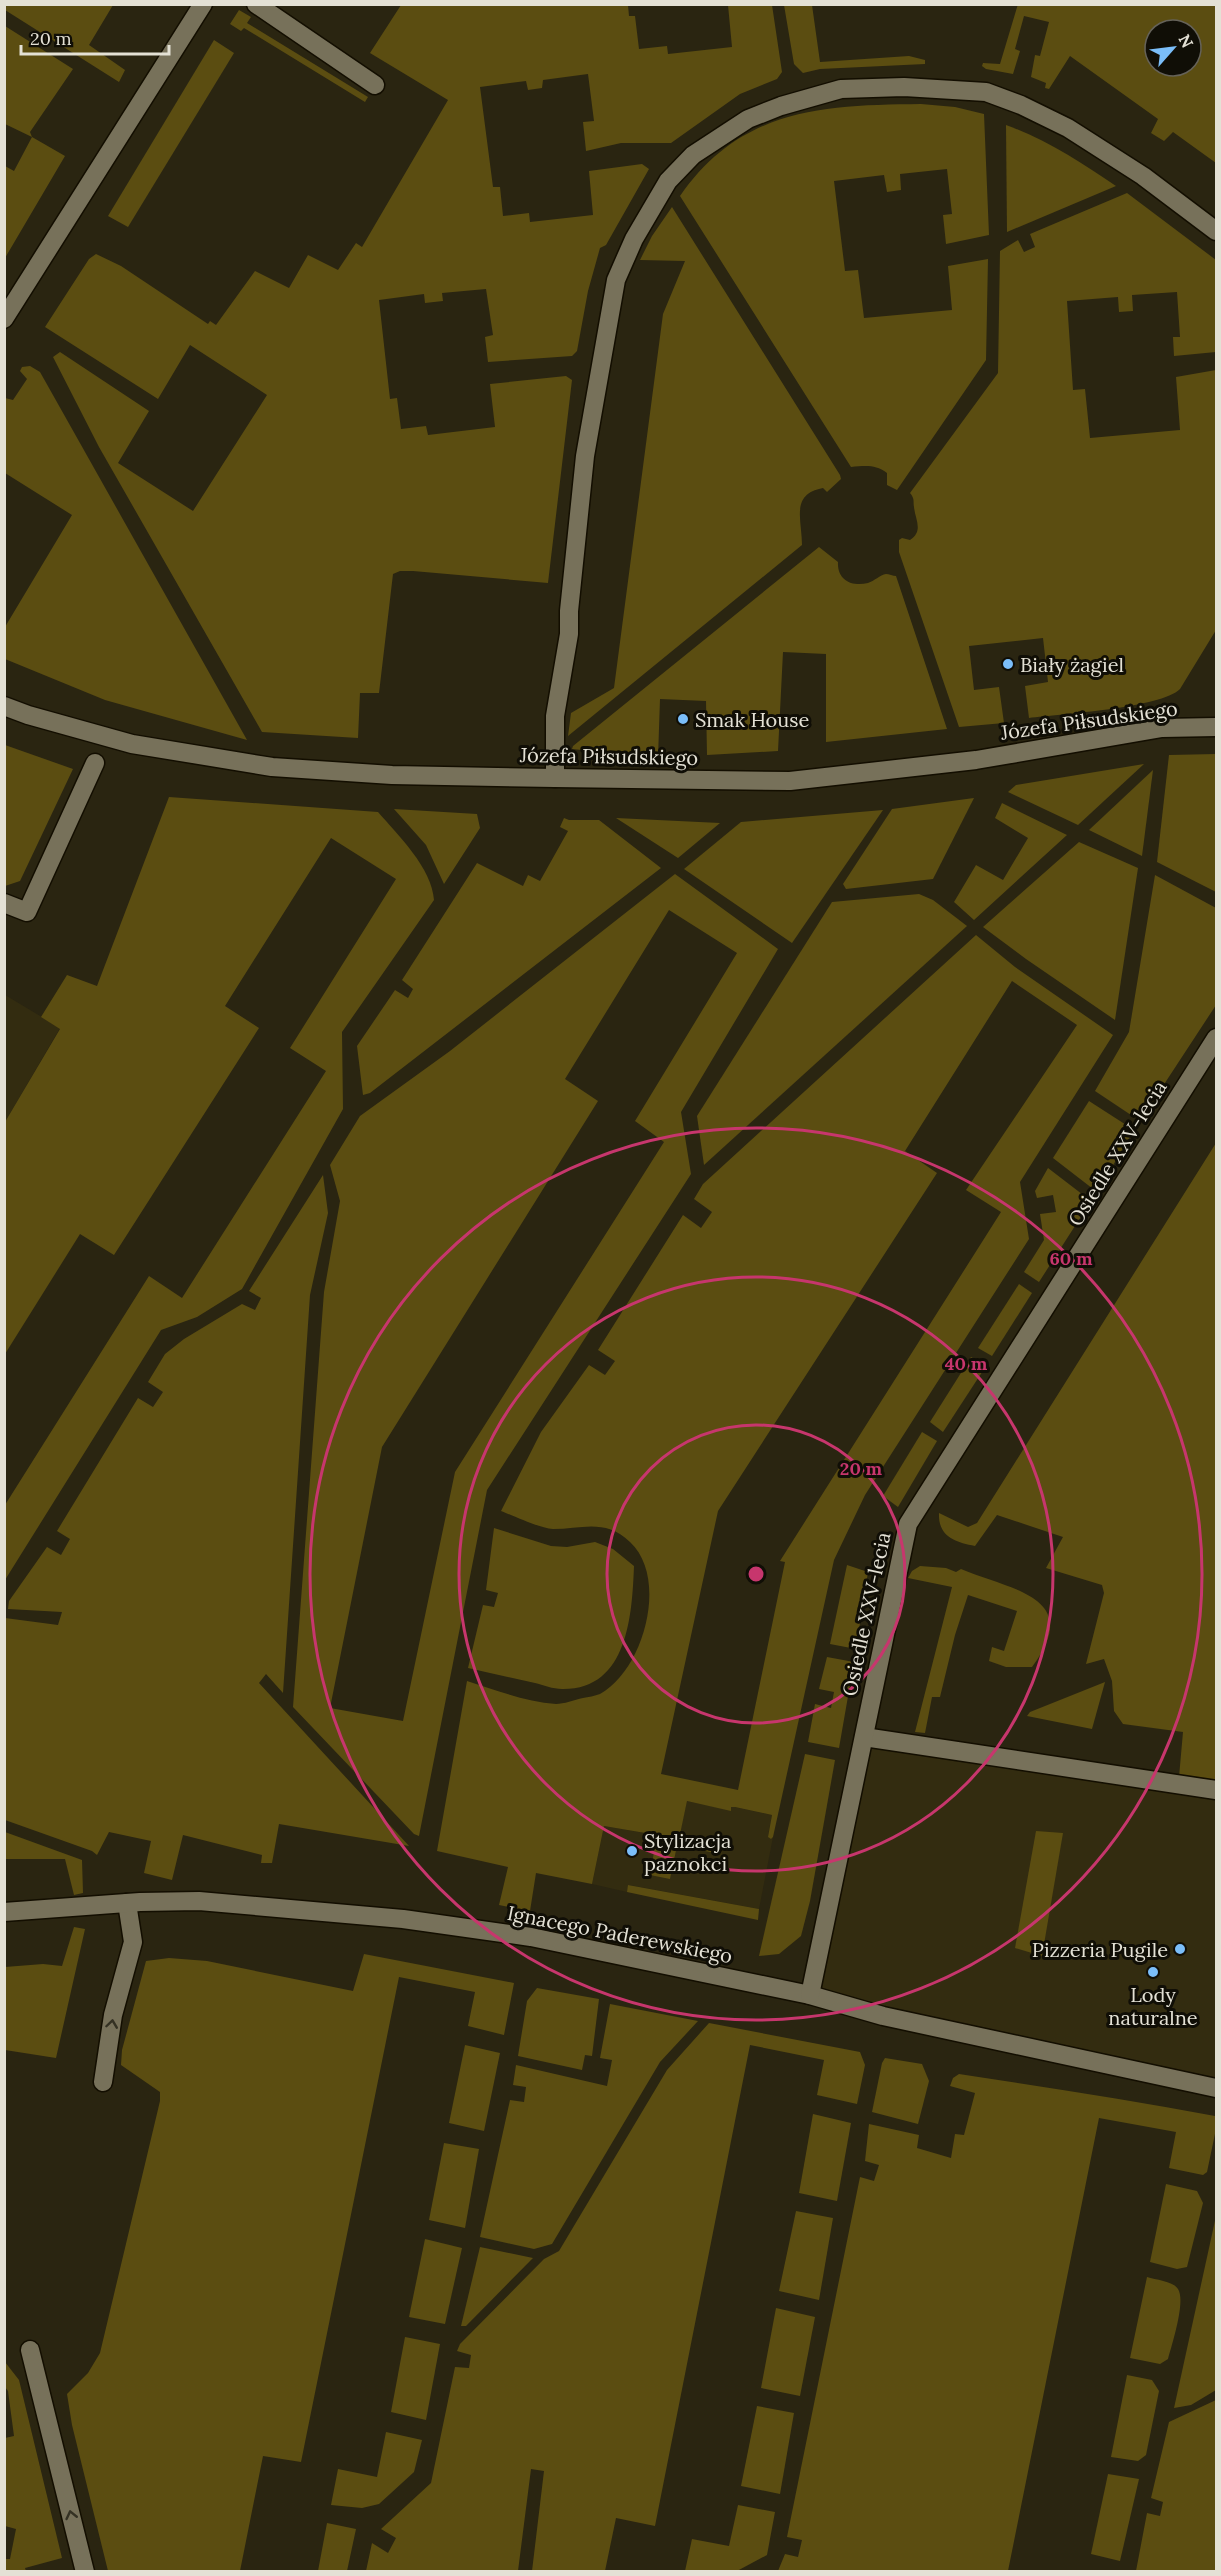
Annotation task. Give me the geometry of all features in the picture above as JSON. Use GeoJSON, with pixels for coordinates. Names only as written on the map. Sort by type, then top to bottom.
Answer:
{"type":"FeatureCollection","features":[{"type":"Feature","properties":{"kind":"street"},"geometry":{"type":"LineString","coordinates":[[4,319],[203,4]]}},
{"type":"Feature","properties":{"kind":"street"},"geometry":{"type":"LineString","coordinates":[[256,4],[375,85]]}},
{"type":"Feature","properties":{"kind":"street"},"geometry":{"type":"LineString","coordinates":[[555,778],[555,716],[569,634],[569,611],[585,456],[616,280],[634,239],[658,195],[693,155],[748,119],[828,92],[904,87],[986,92],[1021,105],[1068,128],[1143,176],[1216,231]]}},
{"type":"Feature","properties":{"kind":"street","name":"Józefa Piłsudskiego"},"geometry":{"type":"LineString","coordinates":[[4,706],[27,715],[132,744],[272,767],[392,775],[555,778],[790,781],[976,760],[1162,728],[1216,728]]}},
{"type":"Feature","properties":{"kind":"street"},"geometry":{"type":"LineString","coordinates":[[4,903],[27,912],[95,763]]}},
{"type":"Feature","properties":{"kind":"street","name":"Osiedle XXV-lecia"},"geometry":{"type":"LineString","coordinates":[[810,1995],[908,1524],[1216,1038]]}},
{"type":"Feature","properties":{"kind":"street"},"geometry":{"type":"LineString","coordinates":[[864,1737],[1216,1790]]}},
{"type":"Feature","properties":{"kind":"street","name":"Ignacego Paderewskiego"},"geometry":{"type":"LineString","coordinates":[[4,1912],[127,1903],[199,1901],[414,1921],[531,1937],[810,1995],[883,2016],[1216,2088]]}},
{"type":"Feature","properties":{"kind":"street"},"geometry":{"type":"LineString","coordinates":[[103,2082],[113,2015],[133,1942],[127,1903]]}},
{"type":"Feature","properties":{"kind":"street"},"geometry":{"type":"LineString","coordinates":[[30,2350],[85,2571]]}},
{"type":"Feature","properties":{"kind":"shaded area"},"geometry":{"type":"Polygon","coordinates":[[[1018,4],[1216,5],[1216,163],[1173,132],[1164,141],[1151,133],[1158,119],[1070,56],[1049,89],[1045,88],[1046,83],[1031,77],[1035,55],[1040,56],[1049,22],[1024,16],[1015,49],[1020,51],[1013,74],[986,69],[982,66],[983,63],[1000,64],[1018,4]]]}},
{"type":"Feature","properties":{"kind":"shaded area"},"geometry":{"type":"Polygon","coordinates":[[[4,5],[113,5],[89,45],[125,70],[119,82],[5,10],[4,5]]]}},
{"type":"Feature","properties":{"kind":"shaded area"},"geometry":{"type":"Polygon","coordinates":[[[401,5],[628,5],[629,16],[635,16],[639,49],[667,46],[668,54],[732,47],[728,5],[772,5],[782,72],[777,79],[740,94],[671,143],[621,143],[586,151],[583,122],[594,121],[588,74],[543,80],[542,88],[528,90],[526,81],[480,87],[493,187],[500,187],[503,216],[529,213],[530,222],[593,215],[589,171],[642,164],[649,169],[606,245],[600,248],[588,291],[577,351],[572,356],[488,362],[485,337],[493,335],[486,289],[442,293],[443,301],[425,303],[424,294],[379,300],[390,399],[397,398],[401,429],[426,426],[428,435],[495,427],[490,384],[566,376],[572,380],[548,583],[413,571],[400,571],[393,574],[379,693],[360,693],[358,738],[262,732],[99,447],[53,357],[60,352],[149,411],[118,463],[193,511],[267,395],[190,345],[158,399],[45,327],[89,259],[96,254],[121,266],[208,324],[210,321],[216,325],[255,271],[289,288],[308,255],[338,270],[356,243],[362,247],[448,100],[370,53],[401,5]]]}},
{"type":"Feature","properties":{"kind":"shaded area"},"geometry":{"type":"Polygon","coordinates":[[[784,5],[812,5],[820,62],[909,56],[925,60],[925,64],[820,69],[803,73],[794,64],[784,5]]]}},
{"type":"Feature","properties":{"kind":"shaded area"},"geometry":{"type":"Polygon","coordinates":[[[239,10],[251,17],[247,23],[368,97],[365,102],[244,28],[241,31],[230,24],[239,10]]]}},
{"type":"Feature","properties":{"kind":"shaded area"},"geometry":{"type":"Polygon","coordinates":[[[5,26],[73,69],[30,132],[32,137],[5,124],[5,26]]]}},
{"type":"Feature","properties":{"kind":"shaded area"},"geometry":{"type":"Polygon","coordinates":[[[214,40],[234,53],[128,227],[108,216],[214,40]]]}},
{"type":"Feature","properties":{"kind":"shaded area"},"geometry":{"type":"Polygon","coordinates":[[[921,104],[955,107],[984,114],[989,235],[946,244],[943,215],[952,214],[947,169],[900,174],[901,190],[887,192],[884,175],[834,181],[845,271],[858,270],[864,318],[952,310],[948,266],[988,259],[986,360],[897,490],[887,485],[887,473],[883,470],[870,466],[851,467],[680,196],[704,167],[730,145],[757,128],[787,117],[818,110],[851,106],[921,104]]]}},
{"type":"Feature","properties":{"kind":"shaded area"},"geometry":{"type":"Polygon","coordinates":[[[1006,125],[1049,145],[1116,186],[1007,232],[1006,125]]]}},
{"type":"Feature","properties":{"kind":"shaded area"},"geometry":{"type":"Polygon","coordinates":[[[32,137],[65,156],[5,258],[5,166],[14,171],[32,137]]]}},
{"type":"Feature","properties":{"kind":"shaded area"},"geometry":{"type":"Polygon","coordinates":[[[1127,193],[1216,260],[1216,352],[1174,356],[1173,337],[1180,337],[1177,292],[1132,295],[1133,311],[1119,312],[1118,297],[1067,301],[1073,390],[1085,389],[1090,438],[1180,430],[1176,377],[1216,370],[1216,630],[1180,689],[1169,696],[1132,705],[1029,718],[1025,686],[1048,682],[1043,638],[969,646],[974,690],[999,687],[1004,723],[959,727],[899,552],[899,540],[902,538],[910,540],[918,529],[913,498],[910,493],[998,373],[1000,251],[1018,240],[1024,252],[1035,247],[1030,234],[1127,193]]]}},
{"type":"Feature","properties":{"kind":"shaded area"},"geometry":{"type":"Polygon","coordinates":[[[672,207],[841,479],[827,492],[823,488],[813,491],[802,502],[800,518],[802,545],[568,736],[571,713],[614,688],[663,314],[685,261],[640,260],[652,236],[672,207]]]}},
{"type":"Feature","properties":{"kind":"shaded area"},"geometry":{"type":"Polygon","coordinates":[[[30,366],[40,372],[247,740],[105,700],[5,659],[5,627],[72,515],[5,473],[5,398],[13,400],[27,379],[20,371],[22,367],[30,366]]]}},
{"type":"Feature","properties":{"kind":"shaded area"},"geometry":{"type":"Polygon","coordinates":[[[819,547],[838,562],[843,578],[851,583],[868,583],[886,574],[896,576],[947,729],[826,742],[826,654],[783,652],[778,751],[707,755],[706,701],[660,699],[658,758],[572,749],[573,746],[819,547]]]}},
{"type":"Feature","properties":{"kind":"shaded area"},"geometry":{"type":"Polygon","coordinates":[[[5,745],[73,769],[20,881],[5,886],[5,745]]]}},
{"type":"Feature","properties":{"kind":"shaded area"},"geometry":{"type":"Polygon","coordinates":[[[1216,754],[1216,892],[1157,862],[1169,755],[1216,754]]]}},
{"type":"Feature","properties":{"kind":"shaded area"},"geometry":{"type":"Polygon","coordinates":[[[1144,764],[1078,825],[1008,792],[1016,785],[1144,764]]]}},
{"type":"Feature","properties":{"kind":"shaded area"},"geometry":{"type":"Polygon","coordinates":[[[1153,770],[1142,856],[1089,830],[1153,770]]]}},
{"type":"Feature","properties":{"kind":"shaded area"},"geometry":{"type":"Polygon","coordinates":[[[169,797],[378,812],[421,864],[432,888],[434,900],[342,1032],[343,1109],[242,1289],[197,1317],[161,1330],[5,1580],[5,1505],[149,1276],[182,1298],[326,1071],[290,1048],[396,879],[331,838],[225,1006],[259,1028],[114,1255],[80,1234],[5,1354],[5,1122],[60,1029],[41,1017],[67,975],[97,986],[169,797]]]}},
{"type":"Feature","properties":{"kind":"shaded area"},"geometry":{"type":"Polygon","coordinates":[[[974,798],[933,879],[846,889],[843,884],[892,809],[974,798]]]}},
{"type":"Feature","properties":{"kind":"shaded area"},"geometry":{"type":"Polygon","coordinates":[[[1002,803],[1067,835],[974,920],[954,902],[976,865],[1003,880],[1028,838],[995,818],[1002,803]]]}},
{"type":"Feature","properties":{"kind":"shaded area"},"geometry":{"type":"Polygon","coordinates":[[[394,809],[477,814],[480,828],[444,884],[426,845],[394,809]]]}},
{"type":"Feature","properties":{"kind":"shaded area"},"geometry":{"type":"Polygon","coordinates":[[[883,810],[792,943],[684,869],[741,822],[883,810]]]}},
{"type":"Feature","properties":{"kind":"shaded area"},"geometry":{"type":"Polygon","coordinates":[[[564,818],[599,820],[661,868],[370,1093],[363,1095],[357,1046],[395,990],[408,998],[413,989],[402,980],[477,863],[523,886],[528,875],[540,881],[568,831],[560,827],[564,818]]]}},
{"type":"Feature","properties":{"kind":"shaded area"},"geometry":{"type":"Polygon","coordinates":[[[616,818],[720,823],[678,858],[616,818]]]}},
{"type":"Feature","properties":{"kind":"shaded area"},"geometry":{"type":"Polygon","coordinates":[[[1079,842],[1138,868],[1115,1020],[983,927],[1079,842]]]}},
{"type":"Feature","properties":{"kind":"shaded area"},"geometry":{"type":"Polygon","coordinates":[[[675,874],[778,949],[681,1112],[691,1174],[487,1490],[419,1836],[414,1834],[293,1707],[324,1292],[340,1201],[330,1165],[360,1116],[450,1051],[675,874]],[[669,910],[565,1079],[598,1101],[382,1447],[330,1708],[403,1721],[455,1472],[664,1142],[635,1121],[737,953],[669,910]]]}},
{"type":"Feature","properties":{"kind":"shaded area"},"geometry":{"type":"Polygon","coordinates":[[[1155,875],[1216,908],[1216,1005],[1140,1121],[1095,1091],[1129,1032],[1155,875]]]}},
{"type":"Feature","properties":{"kind":"shaded area"},"geometry":{"type":"Polygon","coordinates":[[[919,894],[933,900],[967,926],[704,1165],[697,1116],[832,902],[919,894]]]}},
{"type":"Feature","properties":{"kind":"shaded area"},"geometry":{"type":"Polygon","coordinates":[[[976,935],[1015,967],[1113,1035],[1020,1182],[1029,1239],[865,1495],[834,1560],[773,1837],[771,1839],[768,1837],[772,1815],[735,1807],[731,1807],[731,1811],[687,1801],[679,1839],[723,1848],[721,1854],[677,1846],[670,1879],[650,1875],[657,1835],[604,1826],[592,1884],[536,1873],[530,1911],[499,1905],[508,1867],[437,1851],[467,1681],[545,1703],[566,1703],[600,1694],[616,1682],[629,1665],[639,1645],[646,1622],[649,1600],[648,1578],[642,1558],[630,1542],[621,1535],[612,1530],[593,1526],[547,1528],[501,1511],[541,1432],[589,1365],[605,1375],[615,1361],[598,1350],[683,1215],[701,1228],[712,1212],[694,1199],[703,1184],[976,935]],[[1012,981],[905,1151],[937,1173],[718,1511],[661,1774],[738,1790],[785,1562],[780,1561],[1001,1212],[966,1190],[1077,1025],[1012,981]]]}},
{"type":"Feature","properties":{"kind":"shaded area"},"geometry":{"type":"Polygon","coordinates":[[[5,995],[60,1028],[5,1122],[5,995]]]}},
{"type":"Feature","properties":{"kind":"shaded area"},"geometry":{"type":"Polygon","coordinates":[[[1089,1101],[1134,1130],[1097,1192],[1053,1158],[1089,1101]]]}},
{"type":"Feature","properties":{"kind":"shaded area"},"geometry":{"type":"Polygon","coordinates":[[[1216,1143],[1216,1790],[1179,1777],[1183,1732],[1123,1724],[1114,1711],[1112,1681],[1104,1659],[1086,1664],[1104,1593],[1102,1585],[1046,1568],[1063,1537],[997,1515],[975,1546],[949,1537],[941,1527],[939,1513],[968,1527],[977,1523],[1216,1143]]]}},
{"type":"Feature","properties":{"kind":"shaded area"},"geometry":{"type":"Polygon","coordinates":[[[1048,1168],[1091,1201],[1039,1282],[1024,1272],[1044,1240],[1040,1214],[1056,1212],[1053,1195],[1037,1198],[1035,1191],[1048,1168]]]}},
{"type":"Feature","properties":{"kind":"shaded area"},"geometry":{"type":"Polygon","coordinates":[[[323,1175],[328,1213],[310,1295],[283,1693],[266,1674],[259,1683],[409,1846],[279,1824],[272,1863],[261,1863],[262,1855],[183,1835],[172,1880],[144,1873],[151,1841],[109,1832],[97,1855],[92,1851],[5,1820],[5,1618],[58,1625],[62,1612],[8,1609],[9,1601],[47,1547],[61,1555],[70,1539],[57,1531],[138,1398],[153,1407],[163,1392],[148,1382],[165,1354],[184,1339],[242,1304],[255,1310],[261,1298],[249,1291],[323,1175]]]}},
{"type":"Feature","properties":{"kind":"shaded area"},"geometry":{"type":"Polygon","coordinates":[[[1019,1284],[1032,1293],[992,1356],[978,1348],[1019,1284]]]}},
{"type":"Feature","properties":{"kind":"shaded area"},"geometry":{"type":"Polygon","coordinates":[[[971,1357],[986,1366],[943,1432],[930,1422],[971,1357]]]}},
{"type":"Feature","properties":{"kind":"shaded area"},"geometry":{"type":"Polygon","coordinates":[[[922,1432],[937,1441],[898,1507],[883,1496],[922,1432]]]}},
{"type":"Feature","properties":{"kind":"shaded area"},"geometry":{"type":"Polygon","coordinates":[[[494,1528],[551,1546],[567,1547],[595,1542],[613,1549],[634,1566],[628,1627],[613,1663],[601,1677],[584,1686],[559,1689],[468,1668],[483,1605],[494,1607],[498,1593],[486,1590],[494,1528]]]}},
{"type":"Feature","properties":{"kind":"shaded area"},"geometry":{"type":"Polygon","coordinates":[[[847,1565],[868,1572],[856,1649],[830,1644],[847,1565]]]}},
{"type":"Feature","properties":{"kind":"shaded area"},"geometry":{"type":"Polygon","coordinates":[[[920,1566],[946,1568],[956,1572],[961,1569],[1019,1591],[1035,1599],[1046,1610],[1050,1625],[1046,1643],[1032,1667],[1006,1667],[989,1661],[992,1647],[1004,1651],[1017,1611],[968,1595],[955,1635],[940,1697],[932,1697],[925,1733],[915,1732],[952,1587],[908,1578],[912,1571],[920,1566]]]}},
{"type":"Feature","properties":{"kind":"shaded area"},"geometry":{"type":"Polygon","coordinates":[[[827,1657],[854,1662],[839,1748],[808,1742],[815,1704],[831,1708],[834,1692],[819,1689],[827,1657]]]}},
{"type":"Feature","properties":{"kind":"shaded area"},"geometry":{"type":"Polygon","coordinates":[[[1105,1682],[1092,1729],[1027,1716],[1030,1712],[1105,1682]]]}},
{"type":"Feature","properties":{"kind":"shaded area"},"geometry":{"type":"Polygon","coordinates":[[[864,1737],[1216,1790],[1216,2088],[810,1995],[864,1737]]]}},
{"type":"Feature","properties":{"kind":"shaded area"},"geometry":{"type":"Polygon","coordinates":[[[805,1754],[835,1760],[810,1901],[801,1936],[779,1954],[759,1956],[805,1754]]]}},
{"type":"Feature","properties":{"kind":"shaded area"},"geometry":{"type":"Polygon","coordinates":[[[687,1801],[730,1810],[730,1807],[735,1807],[772,1815],[768,1836],[771,1839],[773,1837],[759,1909],[629,1885],[627,1892],[592,1884],[604,1826],[657,1835],[670,1879],[677,1846],[721,1854],[722,1848],[678,1839],[687,1801]]]}},
{"type":"Feature","properties":{"kind":"shaded area"},"geometry":{"type":"Polygon","coordinates":[[[1036,1831],[1063,1833],[1042,1956],[1015,1948],[1036,1831]]]}},
{"type":"Feature","properties":{"kind":"shaded area"},"geometry":{"type":"Polygon","coordinates":[[[5,1832],[82,1860],[83,1893],[74,1895],[65,1859],[5,1859],[5,1832]]]}},
{"type":"Feature","properties":{"kind":"shaded area"},"geometry":{"type":"Polygon","coordinates":[[[628,1885],[759,1909],[758,1920],[627,1892],[628,1885]]]}},
{"type":"Feature","properties":{"kind":"shaded area"},"geometry":{"type":"Polygon","coordinates":[[[74,1927],[85,1929],[56,2058],[5,2050],[5,1967],[43,1964],[62,1966],[74,1927]]]}},
{"type":"Feature","properties":{"kind":"shaded area"},"geometry":{"type":"Polygon","coordinates":[[[364,1954],[514,1983],[504,2035],[468,2026],[475,1992],[399,1977],[301,2462],[263,2456],[240,2571],[108,2571],[72,2425],[67,2394],[88,2373],[100,2353],[160,2101],[160,2092],[121,2065],[122,2050],[146,1961],[169,1958],[207,1961],[353,1991],[364,1954]]]}},
{"type":"Feature","properties":{"kind":"shaded area"},"geometry":{"type":"Polygon","coordinates":[[[537,1988],[599,1999],[592,2056],[585,2055],[582,2070],[518,2056],[527,2001],[537,1988]]]}},
{"type":"Feature","properties":{"kind":"shaded area"},"geometry":{"type":"Polygon","coordinates":[[[610,2004],[698,2021],[660,2062],[552,2244],[534,2249],[480,2237],[510,2100],[524,2102],[526,2087],[513,2085],[516,2065],[607,2086],[612,2060],[600,2058],[610,2004]]]}},
{"type":"Feature","properties":{"kind":"shaded area"},"geometry":{"type":"Polygon","coordinates":[[[709,2023],[860,2052],[865,2065],[857,2104],[817,2095],[824,2060],[750,2045],[655,2526],[616,2518],[605,2571],[532,2571],[544,2471],[531,2469],[518,2571],[366,2571],[372,2543],[388,2553],[396,2538],[381,2529],[431,2483],[455,2367],[469,2368],[471,2355],[457,2351],[460,2344],[544,2259],[559,2251],[667,2070],[709,2023]]]}},
{"type":"Feature","properties":{"kind":"shaded area"},"geometry":{"type":"Polygon","coordinates":[[[465,2045],[500,2053],[484,2131],[449,2123],[465,2045]]]}},
{"type":"Feature","properties":{"kind":"shaded area"},"geometry":{"type":"Polygon","coordinates":[[[885,2058],[922,2064],[929,2081],[918,2124],[872,2112],[885,2058]]]}},
{"type":"Feature","properties":{"kind":"shaded area"},"geometry":{"type":"Polygon","coordinates":[[[959,2074],[1215,2116],[1216,2129],[1207,2172],[1203,2175],[1169,2168],[1176,2132],[1099,2118],[1008,2571],[778,2571],[785,2554],[798,2557],[802,2540],[787,2537],[860,2177],[874,2181],[879,2165],[865,2161],[869,2124],[919,2135],[917,2148],[951,2158],[955,2134],[964,2135],[975,2093],[950,2086],[953,2078],[959,2074]]]}},
{"type":"Feature","properties":{"kind":"shaded area"},"geometry":{"type":"Polygon","coordinates":[[[813,2114],[851,2123],[837,2201],[799,2193],[813,2114]]]}},
{"type":"Feature","properties":{"kind":"shaded area"},"geometry":{"type":"Polygon","coordinates":[[[444,2143],[479,2149],[465,2228],[429,2220],[444,2143]]]}},
{"type":"Feature","properties":{"kind":"shaded area"},"geometry":{"type":"Polygon","coordinates":[[[1166,2184],[1197,2191],[1203,2203],[1187,2267],[1177,2269],[1150,2262],[1166,2184]]]}},
{"type":"Feature","properties":{"kind":"shaded area"},"geometry":{"type":"Polygon","coordinates":[[[796,2211],[833,2218],[819,2300],[779,2291],[796,2211]]]}},
{"type":"Feature","properties":{"kind":"shaded area"},"geometry":{"type":"Polygon","coordinates":[[[1216,2216],[1216,2390],[1191,2405],[1174,2408],[1216,2216]]]}},
{"type":"Feature","properties":{"kind":"shaded area"},"geometry":{"type":"Polygon","coordinates":[[[425,2239],[462,2248],[445,2324],[409,2317],[425,2239]]]}},
{"type":"Feature","properties":{"kind":"shaded area"},"geometry":{"type":"Polygon","coordinates":[[[480,2247],[533,2258],[466,2326],[461,2326],[480,2247]]]}},
{"type":"Feature","properties":{"kind":"shaded area"},"geometry":{"type":"Polygon","coordinates":[[[1147,2277],[1176,2286],[1180,2295],[1178,2323],[1168,2359],[1160,2364],[1130,2358],[1147,2277]]]}},
{"type":"Feature","properties":{"kind":"shaded area"},"geometry":{"type":"Polygon","coordinates":[[[776,2308],[815,2317],[800,2396],[761,2388],[776,2308]]]}},
{"type":"Feature","properties":{"kind":"shaded area"},"geometry":{"type":"Polygon","coordinates":[[[405,2337],[440,2344],[426,2420],[391,2412],[405,2337]]]}},
{"type":"Feature","properties":{"kind":"shaded area"},"geometry":{"type":"Polygon","coordinates":[[[5,2362],[19,2380],[62,2558],[25,2568],[26,2571],[5,2571],[5,2559],[10,2559],[16,2529],[5,2526],[5,2438],[14,2436],[8,2391],[5,2387],[5,2362]]]}},
{"type":"Feature","properties":{"kind":"shaded area"},"geometry":{"type":"Polygon","coordinates":[[[1127,2375],[1152,2380],[1159,2391],[1146,2455],[1138,2461],[1111,2457],[1127,2375]]]}},
{"type":"Feature","properties":{"kind":"shaded area"},"geometry":{"type":"Polygon","coordinates":[[[1216,2400],[1216,2571],[1136,2571],[1147,2513],[1160,2516],[1163,2502],[1151,2498],[1169,2422],[1216,2400]]]}},
{"type":"Feature","properties":{"kind":"shaded area"},"geometry":{"type":"Polygon","coordinates":[[[757,2406],[794,2413],[780,2494],[741,2486],[757,2406]]]}},
{"type":"Feature","properties":{"kind":"shaded area"},"geometry":{"type":"Polygon","coordinates":[[[386,2432],[422,2440],[414,2472],[379,2504],[362,2508],[331,2505],[338,2469],[377,2477],[386,2432]]]}},
{"type":"Feature","properties":{"kind":"shaded area"},"geometry":{"type":"Polygon","coordinates":[[[1108,2474],[1139,2479],[1120,2561],[1091,2554],[1108,2474]]]}},
{"type":"Feature","properties":{"kind":"shaded area"},"geometry":{"type":"Polygon","coordinates":[[[738,2505],[775,2512],[767,2555],[737,2571],[685,2571],[692,2539],[729,2546],[738,2505]]]}},
{"type":"Feature","properties":{"kind":"shaded area"},"geometry":{"type":"Polygon","coordinates":[[[327,2523],[356,2529],[347,2571],[318,2571],[327,2523]]]}},
{"type":"Feature","properties":{"kind":"place","name":"Biały żagiel"},"geometry":{"type":"Point","coordinates":[1008,664]}},
{"type":"Feature","properties":{"kind":"place","name":"Smak House"},"geometry":{"type":"Point","coordinates":[683,719]}},
{"type":"Feature","properties":{"kind":"place","name":"Stylizacja paznokci"},"geometry":{"type":"Point","coordinates":[632,1851]}},
{"type":"Feature","properties":{"kind":"place","name":"Pizzeria Pugile"},"geometry":{"type":"Point","coordinates":[1180,1949]}},
{"type":"Feature","properties":{"kind":"place","name":"Lody naturalne"},"geometry":{"type":"Point","coordinates":[1153,1972]}}]}
